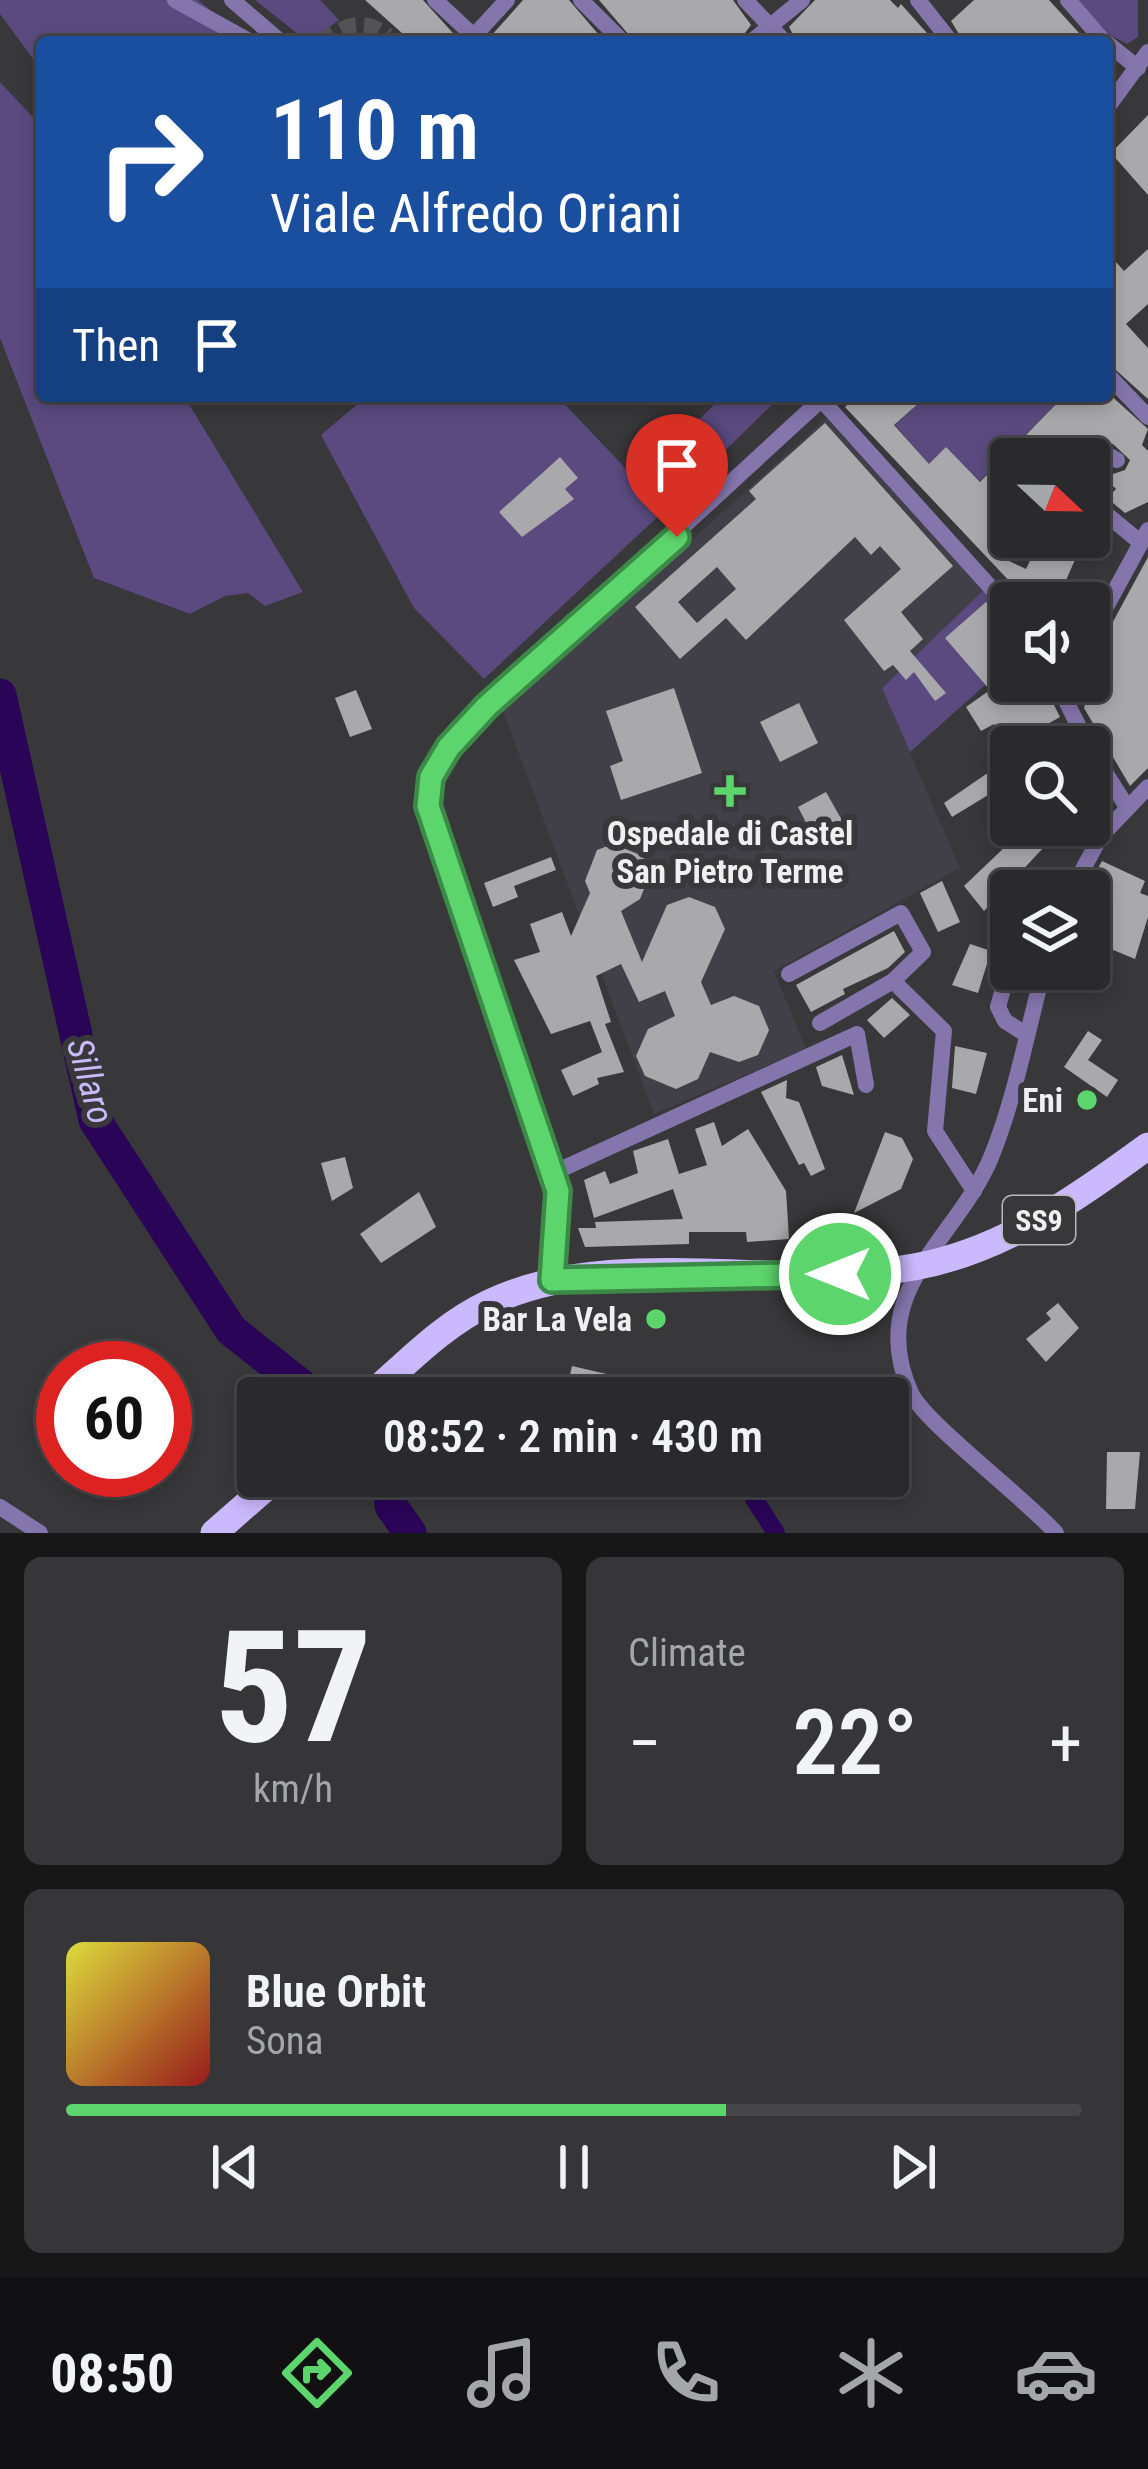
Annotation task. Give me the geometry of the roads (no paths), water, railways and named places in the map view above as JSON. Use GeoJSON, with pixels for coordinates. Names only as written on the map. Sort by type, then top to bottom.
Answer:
{"type":"FeatureCollection","features":[{"type":"Feature","properties":{"kind":"main road","name":"SS9"},"geometry":{"type":"LineString","coordinates":[[391,1377],[448,1327],[490,1302],[552,1280],[840,1274],[916,1267],[1019,1230],[1060,1209],[1148,1146]]}},
{"type":"Feature","properties":{"kind":"main road"},"geometry":{"type":"LineString","coordinates":[[214,1533],[255,1497]]}},
{"type":"Feature","properties":{"kind":"street"},"geometry":{"type":"LineString","coordinates":[[175,0],[239,36]]}},
{"type":"Feature","properties":{"kind":"street"},"geometry":{"type":"LineString","coordinates":[[232,0],[274,36]]}},
{"type":"Feature","properties":{"kind":"street"},"geometry":{"type":"LineString","coordinates":[[435,0],[474,36]]}},
{"type":"Feature","properties":{"kind":"street"},"geometry":{"type":"LineString","coordinates":[[479,36],[507,0]]}},
{"type":"Feature","properties":{"kind":"street"},"geometry":{"type":"LineString","coordinates":[[580,0],[617,36]]}},
{"type":"Feature","properties":{"kind":"street"},"geometry":{"type":"LineString","coordinates":[[745,0],[779,36]]}},
{"type":"Feature","properties":{"kind":"street"},"geometry":{"type":"LineString","coordinates":[[759,36],[802,0]]}},
{"type":"Feature","properties":{"kind":"street"},"geometry":{"type":"LineString","coordinates":[[918,0],[947,36]]}},
{"type":"Feature","properties":{"kind":"street"},"geometry":{"type":"LineString","coordinates":[[1068,0],[1098,36]]}},
{"type":"Feature","properties":{"kind":"street"},"geometry":{"type":"LineString","coordinates":[[1113,46],[1143,60],[1113,100]]}},
{"type":"Feature","properties":{"kind":"street"},"geometry":{"type":"LineString","coordinates":[[1113,380],[1148,417]]}},
{"type":"Feature","properties":{"kind":"street"},"geometry":{"type":"LineString","coordinates":[[552,1280],[559,1216],[553,1173],[437,840],[428,806],[431,777],[449,747],[487,706],[816,402]]}},
{"type":"Feature","properties":{"kind":"street"},"geometry":{"type":"LineString","coordinates":[[825,402],[990,586]]}},
{"type":"Feature","properties":{"kind":"street"},"geometry":{"type":"LineString","coordinates":[[1110,456],[1117,460]]}},
{"type":"Feature","properties":{"kind":"street"},"geometry":{"type":"LineString","coordinates":[[1110,514],[1144,536],[1110,599]]}},
{"type":"Feature","properties":{"kind":"street"},"geometry":{"type":"LineString","coordinates":[[1110,780],[1127,807]]}},
{"type":"Feature","properties":{"kind":"street"},"geometry":{"type":"LineString","coordinates":[[1082,870],[1101,836],[1148,787]]}},
{"type":"Feature","properties":{"kind":"street"},"geometry":{"type":"LineString","coordinates":[[789,974],[901,913],[923,952],[893,981],[820,1023]]}},
{"type":"Feature","properties":{"kind":"street"},"geometry":{"type":"LineString","coordinates":[[893,981],[944,1031],[935,1131],[974,1191]]}},
{"type":"Feature","properties":{"kind":"street"},"geometry":{"type":"LineString","coordinates":[[1003,990],[998,1007],[1005,1021],[1028,1035]]}},
{"type":"Feature","properties":{"kind":"street"},"geometry":{"type":"LineString","coordinates":[[1039,990],[1009,1112],[974,1191],[916,1267],[899,1315],[899,1353],[912,1397],[1056,1533]]}},
{"type":"Feature","properties":{"kind":"street"},"geometry":{"type":"LineString","coordinates":[[553,1173],[857,1034],[866,1085]]}},
{"type":"Feature","properties":{"kind":"street"},"geometry":{"type":"LineString","coordinates":[[0,1508],[40,1533]]}},
{"type":"Feature","properties":{"kind":"waterway","name":"Sillaro"},"geometry":{"type":"LineString","coordinates":[[0,695],[95,1120],[231,1330],[290,1377]]}},
{"type":"Feature","properties":{"kind":"waterway","name":"Sillaro"},"geometry":{"type":"LineString","coordinates":[[391,1497],[391,1506],[410,1533]]}},
{"type":"Feature","properties":{"kind":"waterway"},"geometry":{"type":"LineString","coordinates":[[755,1497],[776,1533]]}},
{"type":"Feature","properties":{"kind":"tunnel"},"geometry":{"type":"LineString","coordinates":[[330,36],[362,25],[388,36]]}},
{"type":"Feature","properties":{"kind":"place","name":"Ospedale di Castel San Pietro Terme"},"geometry":{"type":"Point","coordinates":[730,791]}},
{"type":"Feature","properties":{"kind":"place","name":"Eni"},"geometry":{"type":"Point","coordinates":[1087,1100]}},
{"type":"Feature","properties":{"kind":"place","name":"Bar La Vela"},"geometry":{"type":"Point","coordinates":[656,1319]}}]}
